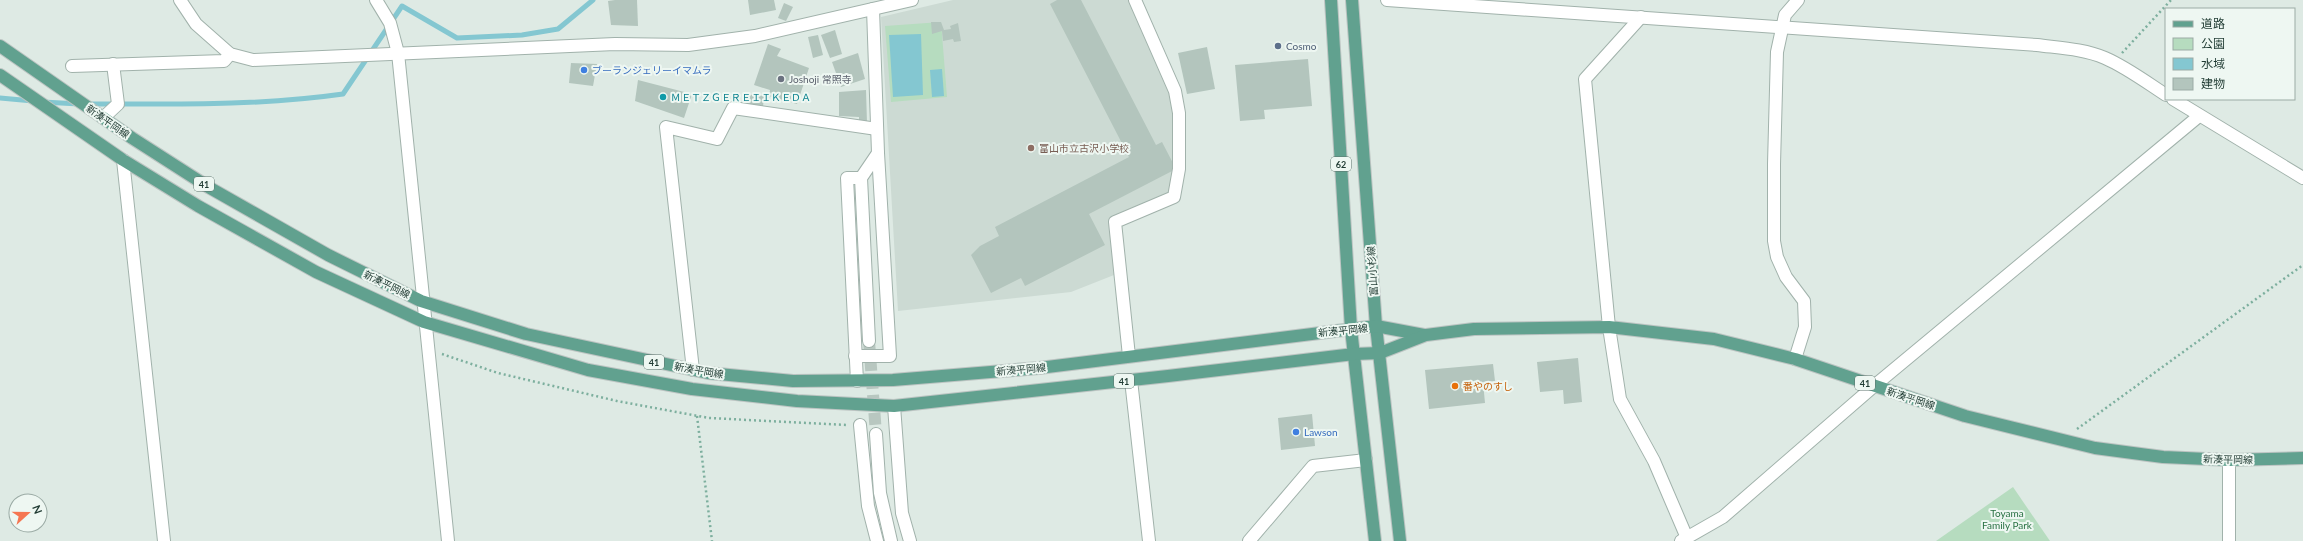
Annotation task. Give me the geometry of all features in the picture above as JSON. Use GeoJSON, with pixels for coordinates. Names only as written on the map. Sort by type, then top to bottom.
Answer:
{"type":"FeatureCollection","features":[{"type":"Feature","properties":{"kind":"main road","name":"62"},"geometry":{"type":"LineString","coordinates":[[1331,0],[1351,329],[1375,541]]}},
{"type":"Feature","properties":{"kind":"main road","name":"富山小杉線"},"geometry":{"type":"LineString","coordinates":[[1352,0],[1376,326],[1400,541]]}},
{"type":"Feature","properties":{"kind":"main road","name":"新湊平岡線"},"geometry":{"type":"LineString","coordinates":[[0,46],[103,118],[210,188],[328,255],[422,301],[526,334],[693,370],[793,381],[893,380],[1039,368],[1376,326],[1426,335]]}},
{"type":"Feature","properties":{"kind":"main road","name":"新湊平岡線"},"geometry":{"type":"LineString","coordinates":[[0,74],[123,160],[198,206],[316,272],[424,322],[588,370],[692,389],[797,401],[894,406],[1354,354],[1380,353],[1426,335],[1474,329],[1609,327],[1714,339],[1795,359],[1965,416],[2096,448],[2148,455],[2229,460],[2303,458]]}},
{"type":"Feature","properties":{"kind":"street"},"geometry":{"type":"LineString","coordinates":[[180,0],[196,24],[230,54],[253,60],[615,44],[688,45],[755,36],[873,5],[912,0]]}},
{"type":"Feature","properties":{"kind":"street"},"geometry":{"type":"LineString","coordinates":[[376,0],[390,23],[398,53],[424,322],[448,541]]}},
{"type":"Feature","properties":{"kind":"street"},"geometry":{"type":"LineString","coordinates":[[1129,356],[1115,222],[1174,197],[1179,168],[1179,113],[1175,91],[1135,0]]}},
{"type":"Feature","properties":{"kind":"street"},"geometry":{"type":"LineString","coordinates":[[1387,0],[2037,45],[2076,50],[2114,62],[2165,94]]}},
{"type":"Feature","properties":{"kind":"street"},"geometry":{"type":"LineString","coordinates":[[1795,359],[1805,327],[1804,301],[1786,277],[1777,257],[1774,241],[1777,52],[1785,15],[1798,0]]}},
{"type":"Feature","properties":{"kind":"street"},"geometry":{"type":"LineString","coordinates":[[856,356],[890,356],[878,153],[873,5]]}},
{"type":"Feature","properties":{"kind":"street"},"geometry":{"type":"LineString","coordinates":[[1640,17],[1585,79],[1609,327],[1620,399],[1654,461],[1684,539],[1723,517],[1874,386],[2199,116]]}},
{"type":"Feature","properties":{"kind":"street"},"geometry":{"type":"LineString","coordinates":[[72,66],[224,61],[230,54]]}},
{"type":"Feature","properties":{"kind":"street"},"geometry":{"type":"LineString","coordinates":[[103,118],[118,104],[114,64]]}},
{"type":"Feature","properties":{"kind":"street"},"geometry":{"type":"LineString","coordinates":[[2175,100],[2303,178]]}},
{"type":"Feature","properties":{"kind":"street"},"geometry":{"type":"LineString","coordinates":[[693,370],[666,126],[717,139],[733,108],[878,129]]}},
{"type":"Feature","properties":{"kind":"street"},"geometry":{"type":"LineString","coordinates":[[869,341],[861,178],[878,153]]}},
{"type":"Feature","properties":{"kind":"street"},"geometry":{"type":"LineString","coordinates":[[123,160],[164,541]]}},
{"type":"Feature","properties":{"kind":"street"},"geometry":{"type":"LineString","coordinates":[[857,380],[847,178],[861,178]]}},
{"type":"Feature","properties":{"kind":"street"},"geometry":{"type":"LineString","coordinates":[[1131,380],[1149,541]]}},
{"type":"Feature","properties":{"kind":"street"},"geometry":{"type":"LineString","coordinates":[[894,406],[902,513],[910,541]]}},
{"type":"Feature","properties":{"kind":"street"},"geometry":{"type":"LineString","coordinates":[[860,425],[868,506],[877,541]]}},
{"type":"Feature","properties":{"kind":"street"},"geometry":{"type":"LineString","coordinates":[[876,434],[880,493],[891,541]]}},
{"type":"Feature","properties":{"kind":"street"},"geometry":{"type":"LineString","coordinates":[[1249,541],[1313,466],[1366,460]]}},
{"type":"Feature","properties":{"kind":"street"},"geometry":{"type":"LineString","coordinates":[[2229,460],[2229,541]]}},
{"type":"Feature","properties":{"kind":"path"},"geometry":{"type":"LineString","coordinates":[[2114,62],[2171,0]]}},
{"type":"Feature","properties":{"kind":"path"},"geometry":{"type":"LineString","coordinates":[[2062,440],[2303,265]]}},
{"type":"Feature","properties":{"kind":"path"},"geometry":{"type":"LineString","coordinates":[[427,349],[498,373],[617,401],[697,416],[791,423],[860,425]]}},
{"type":"Feature","properties":{"kind":"path"},"geometry":{"type":"LineString","coordinates":[[697,416],[712,541]]}},
{"type":"Feature","properties":{"kind":"shaded area","name":"富山市立古沢小学校"},"geometry":{"type":"Polygon","coordinates":[[[953,0],[1131,0],[1177,106],[1172,191],[1110,217],[1114,275],[1071,292],[898,311],[881,17],[953,0]]]}},
{"type":"Feature","properties":{"kind":"green space"},"geometry":{"type":"Polygon","coordinates":[[[941,22],[947,97],[891,102],[885,26],[941,22]]]}},
{"type":"Feature","properties":{"kind":"green space","name":"Toyama Family Park"},"geometry":{"type":"Polygon","coordinates":[[[2013,487],[2050,541],[1936,541],[2013,487]]]}},
{"type":"Feature","properties":{"kind":"water"},"geometry":{"type":"Polygon","coordinates":[[[921,34],[923,95],[893,97],[889,35],[921,34]]]}},
{"type":"Feature","properties":{"kind":"water"},"geometry":{"type":"Polygon","coordinates":[[[942,69],[944,96],[932,97],[930,70],[942,69]]]}},
{"type":"Feature","properties":{"kind":"building"},"geometry":{"type":"Polygon","coordinates":[[[637,0],[638,26],[611,25],[608,1],[637,0]]]}},
{"type":"Feature","properties":{"kind":"building"},"geometry":{"type":"Polygon","coordinates":[[[748,0],[774,0],[776,10],[750,15],[748,0]]]}},
{"type":"Feature","properties":{"kind":"building"},"geometry":{"type":"Polygon","coordinates":[[[1057,0],[1081,0],[1156,145],[1162,142],[1176,169],[1089,214],[1105,245],[1025,286],[1021,278],[991,293],[971,255],[980,246],[999,236],[995,227],[1129,157],[1050,4],[1057,0]]]}},
{"type":"Feature","properties":{"kind":"building"},"geometry":{"type":"Polygon","coordinates":[[[784,3],[793,7],[786,21],[778,18],[784,3]]]}},
{"type":"Feature","properties":{"kind":"building"},"geometry":{"type":"Polygon","coordinates":[[[931,22],[941,22],[944,30],[951,29],[950,26],[958,23],[961,41],[954,42],[953,39],[943,41],[942,31],[932,34],[931,22]]]}},
{"type":"Feature","properties":{"kind":"building"},"geometry":{"type":"Polygon","coordinates":[[[835,30],[842,54],[830,58],[821,35],[835,30]]]}},
{"type":"Feature","properties":{"kind":"building"},"geometry":{"type":"Polygon","coordinates":[[[818,35],[823,55],[813,58],[808,37],[818,35]]]}},
{"type":"Feature","properties":{"kind":"building"},"geometry":{"type":"Polygon","coordinates":[[[768,44],[781,49],[777,56],[809,68],[797,104],[769,96],[770,90],[754,85],[768,44]]]}},
{"type":"Feature","properties":{"kind":"building"},"geometry":{"type":"Polygon","coordinates":[[[1207,47],[1215,89],[1187,94],[1178,53],[1207,47]]]}},
{"type":"Feature","properties":{"kind":"building"},"geometry":{"type":"Polygon","coordinates":[[[858,53],[865,79],[841,87],[832,62],[858,53]]]}},
{"type":"Feature","properties":{"kind":"building"},"geometry":{"type":"Polygon","coordinates":[[[1308,59],[1312,106],[1264,110],[1265,119],[1240,121],[1235,65],[1308,59]]]}},
{"type":"Feature","properties":{"kind":"building"},"geometry":{"type":"Polygon","coordinates":[[[571,63],[597,64],[593,86],[569,83],[571,63]]]}},
{"type":"Feature","properties":{"kind":"building","name":"ＭＥＴＺＧＥＲＥＩＩＫＥＤＡ"},"geometry":{"type":"Polygon","coordinates":[[[638,80],[692,94],[684,118],[635,101],[638,80]]]}},
{"type":"Feature","properties":{"kind":"building"},"geometry":{"type":"Polygon","coordinates":[[[866,90],[867,123],[859,121],[859,117],[839,116],[839,92],[866,90]]]}},
{"type":"Feature","properties":{"kind":"building"},"geometry":{"type":"Polygon","coordinates":[[[746,94],[764,96],[763,107],[744,104],[746,94]]]}},
{"type":"Feature","properties":{"kind":"building"},"geometry":{"type":"Polygon","coordinates":[[[1578,358],[1582,402],[1564,404],[1563,390],[1540,392],[1537,362],[1578,358]]]}},
{"type":"Feature","properties":{"kind":"building"},"geometry":{"type":"Polygon","coordinates":[[[1493,364],[1495,381],[1483,382],[1485,403],[1429,409],[1425,370],[1493,364]]]}},
{"type":"Feature","properties":{"kind":"building","name":"Lawson"},"geometry":{"type":"Polygon","coordinates":[[[1312,414],[1315,446],[1281,450],[1278,418],[1312,414]]]}},
{"type":"Feature","properties":{"kind":"waterway"},"geometry":{"type":"LineString","coordinates":[[87,104],[183,104],[280,101],[343,94],[402,6],[457,38],[522,35],[558,29],[593,0]]}},
{"type":"Feature","properties":{"kind":"waterway"},"geometry":{"type":"LineString","coordinates":[[0,98],[33,101]]}},
{"type":"Feature","properties":{"kind":"waterway"},"geometry":{"type":"LineString","coordinates":[[43,102],[79,104]]}},
{"type":"Feature","properties":{"kind":"tunnel"},"geometry":{"type":"LineString","coordinates":[[869,341],[876,434]]}},
{"type":"Feature","properties":{"kind":"place","name":"Cosmo"},"geometry":{"type":"Point","coordinates":[1278,46]}},
{"type":"Feature","properties":{"kind":"place","name":"ブーランジェリーイマムラ"},"geometry":{"type":"Point","coordinates":[584,70]}},
{"type":"Feature","properties":{"kind":"place","name":"Joshoji 常照寺"},"geometry":{"type":"Point","coordinates":[781,79]}},
{"type":"Feature","properties":{"kind":"place","name":"ＭＥＴＺＧＥＲＥＩＩＫＥＤＡ"},"geometry":{"type":"Point","coordinates":[663,97]}},
{"type":"Feature","properties":{"kind":"place","name":"富山市立古沢小学校"},"geometry":{"type":"Point","coordinates":[1031,148]}},
{"type":"Feature","properties":{"kind":"place","name":"番やのすし"},"geometry":{"type":"Point","coordinates":[1455,386]}},
{"type":"Feature","properties":{"kind":"place","name":"Lawson"},"geometry":{"type":"Point","coordinates":[1296,432]}}]}
